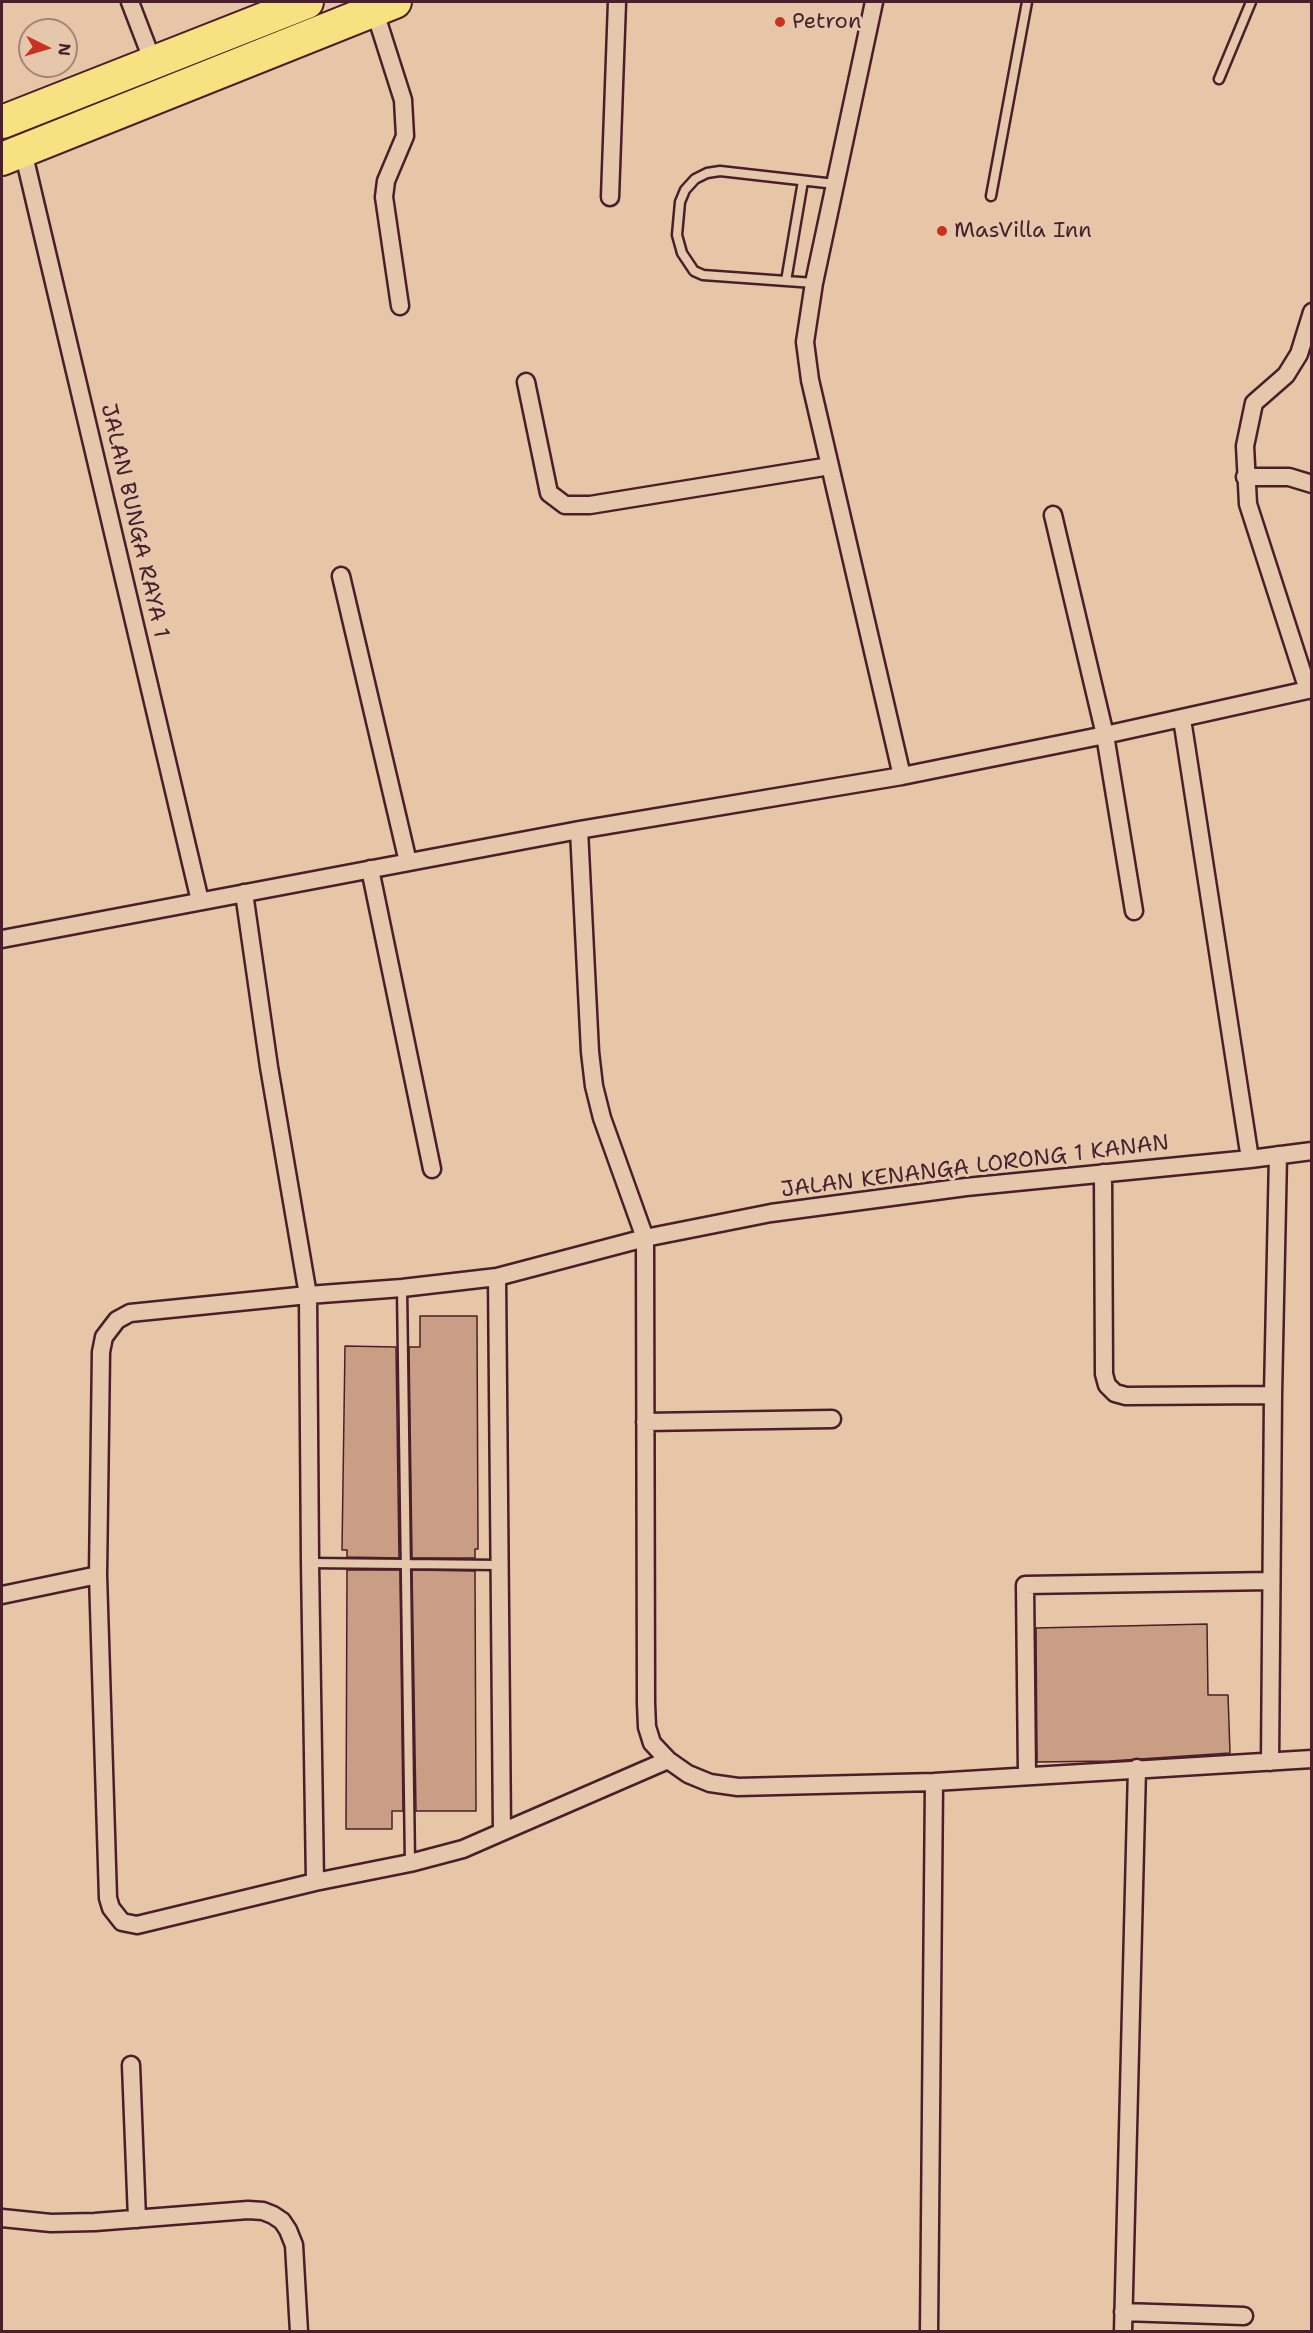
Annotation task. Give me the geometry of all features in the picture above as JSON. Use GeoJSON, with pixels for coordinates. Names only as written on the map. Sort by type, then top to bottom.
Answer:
{"type":"FeatureCollection","features":[{"type":"Feature","properties":{"kind":"highway"},"geometry":{"type":"LineString","coordinates":[[2,122],[307,2]]}},
{"type":"Feature","properties":{"kind":"highway"},"geometry":{"type":"LineString","coordinates":[[12,155],[385,5]]}},
{"type":"Feature","properties":{"kind":"street"},"geometry":{"type":"LineString","coordinates":[[130,2],[153,62]]}},
{"type":"Feature","properties":{"kind":"street"},"geometry":{"type":"LineString","coordinates":[[610,197],[617,2]]}},
{"type":"Feature","properties":{"kind":"street"},"geometry":{"type":"LineString","coordinates":[[873,2],[814,283],[805,342],[810,380],[902,776]]}},
{"type":"Feature","properties":{"kind":"street"},"geometry":{"type":"LineString","coordinates":[[385,5],[403,100],[405,135],[386,181],[384,197],[400,306]]}},
{"type":"Feature","properties":{"kind":"street","name":"JALAN BUNGA RAYA 1"},"geometry":{"type":"LineString","coordinates":[[12,155],[200,901]]}},
{"type":"Feature","properties":{"kind":"street"},"geometry":{"type":"LineString","coordinates":[[2,939],[579,830],[902,776],[1182,719],[1310,690],[1248,504],[1245,446],[1254,403],[1286,375],[1299,354],[1311,312]]}},
{"type":"Feature","properties":{"kind":"street"},"geometry":{"type":"LineString","coordinates":[[526,382],[549,492],[565,505],[590,505],[830,466]]}},
{"type":"Feature","properties":{"kind":"street"},"geometry":{"type":"LineString","coordinates":[[1245,477],[1288,477],[1311,484]]}},
{"type":"Feature","properties":{"kind":"street"},"geometry":{"type":"LineString","coordinates":[[1053,515],[1105,735],[1134,911]]}},
{"type":"Feature","properties":{"kind":"street"},"geometry":{"type":"LineString","coordinates":[[341,576],[408,862]]}},
{"type":"Feature","properties":{"kind":"street"},"geometry":{"type":"LineString","coordinates":[[1182,719],[1250,1159]]}},
{"type":"Feature","properties":{"kind":"street"},"geometry":{"type":"LineString","coordinates":[[579,830],[590,1052],[594,1086],[602,1118],[645,1238],[647,1727],[652,1743],[668,1760],[688,1774],[710,1783],[738,1787],[934,1782],[1311,1759]]}},
{"type":"Feature","properties":{"kind":"street"},"geometry":{"type":"LineString","coordinates":[[370,869],[432,1169]]}},
{"type":"Feature","properties":{"kind":"street"},"geometry":{"type":"LineString","coordinates":[[244,893],[269,1067],[308,1295],[315,1882]]}},
{"type":"Feature","properties":{"kind":"street","name":"JALAN KENANGA LORONG 1 KANAN"},"geometry":{"type":"LineString","coordinates":[[668,1760],[463,1849],[137,1925],[123,1922],[116,1915],[108,1898],[98,1575],[101,1352],[104,1337],[110,1328],[117,1320],[130,1313],[497,1277],[645,1238],[783,1212],[966,1187],[1311,1151]]}},
{"type":"Feature","properties":{"kind":"street"},"geometry":{"type":"LineString","coordinates":[[1270,1762],[1273,1395],[1278,1155]]}},
{"type":"Feature","properties":{"kind":"street"},"geometry":{"type":"LineString","coordinates":[[1103,1173],[1104,1374],[1107,1385],[1115,1393],[1126,1396],[1273,1395]]}},
{"type":"Feature","properties":{"kind":"street"},"geometry":{"type":"LineString","coordinates":[[497,1277],[502,1832]]}},
{"type":"Feature","properties":{"kind":"street"},"geometry":{"type":"LineString","coordinates":[[645,1422],[832,1419]]}},
{"type":"Feature","properties":{"kind":"street"},"geometry":{"type":"LineString","coordinates":[[2,1595],[98,1575]]}},
{"type":"Feature","properties":{"kind":"street"},"geometry":{"type":"LineString","coordinates":[[1027,1776],[1025,1585],[1271,1581]]}},
{"type":"Feature","properties":{"kind":"street"},"geometry":{"type":"LineString","coordinates":[[1123,2331],[1137,1768]]}},
{"type":"Feature","properties":{"kind":"street"},"geometry":{"type":"LineString","coordinates":[[929,2331],[934,1782]]}},
{"type":"Feature","properties":{"kind":"street"},"geometry":{"type":"LineString","coordinates":[[131,2065],[137,2219]]}},
{"type":"Feature","properties":{"kind":"street"},"geometry":{"type":"LineString","coordinates":[[2,2218],[51,2223],[263,2211],[282,2222],[294,2245],[299,2331]]}},
{"type":"Feature","properties":{"kind":"street"},"geometry":{"type":"LineString","coordinates":[[1123,2312],[1244,2316]]}},
{"type":"Feature","properties":{"kind":"lane"},"geometry":{"type":"LineString","coordinates":[[991,196],[1027,2]]}},
{"type":"Feature","properties":{"kind":"lane"},"geometry":{"type":"LineString","coordinates":[[1219,79],[1251,2]]}},
{"type":"Feature","properties":{"kind":"lane"},"geometry":{"type":"LineString","coordinates":[[814,283],[703,275],[694,271],[682,253],[677,235],[680,202],[685,190],[695,179],[707,173],[720,171],[835,184]]}},
{"type":"Feature","properties":{"kind":"lane"},"geometry":{"type":"LineString","coordinates":[[786,281],[802,181]]}},
{"type":"Feature","properties":{"kind":"lane"},"geometry":{"type":"LineString","coordinates":[[402,1288],[410,1863]]}},
{"type":"Feature","properties":{"kind":"lane"},"geometry":{"type":"LineString","coordinates":[[310,1563],[500,1565]]}},
{"type":"Feature","properties":{"kind":"building"},"geometry":{"type":"Polygon","coordinates":[[[420,1316],[477,1316],[478,1549],[475,1549],[475,1558],[412,1558],[409,1347],[420,1347],[420,1316]]]}},
{"type":"Feature","properties":{"kind":"building"},"geometry":{"type":"Polygon","coordinates":[[[345,1346],[396,1347],[399,1558],[347,1557],[347,1550],[342,1550],[345,1346]]]}},
{"type":"Feature","properties":{"kind":"building"},"geometry":{"type":"Polygon","coordinates":[[[347,1570],[400,1570],[403,1811],[392,1811],[392,1829],[346,1829],[347,1570]]]}},
{"type":"Feature","properties":{"kind":"building"},"geometry":{"type":"Polygon","coordinates":[[[412,1570],[475,1571],[476,1811],[416,1811],[412,1570]]]}},
{"type":"Feature","properties":{"kind":"building"},"geometry":{"type":"Polygon","coordinates":[[[1207,1624],[1208,1695],[1228,1695],[1230,1753],[1110,1761],[1037,1762],[1036,1628],[1207,1624]]]}},
{"type":"Feature","properties":{"kind":"place","name":"Petron"},"geometry":{"type":"Point","coordinates":[780,22]}},
{"type":"Feature","properties":{"kind":"place","name":"MasVilla Inn"},"geometry":{"type":"Point","coordinates":[942,231]}}]}
